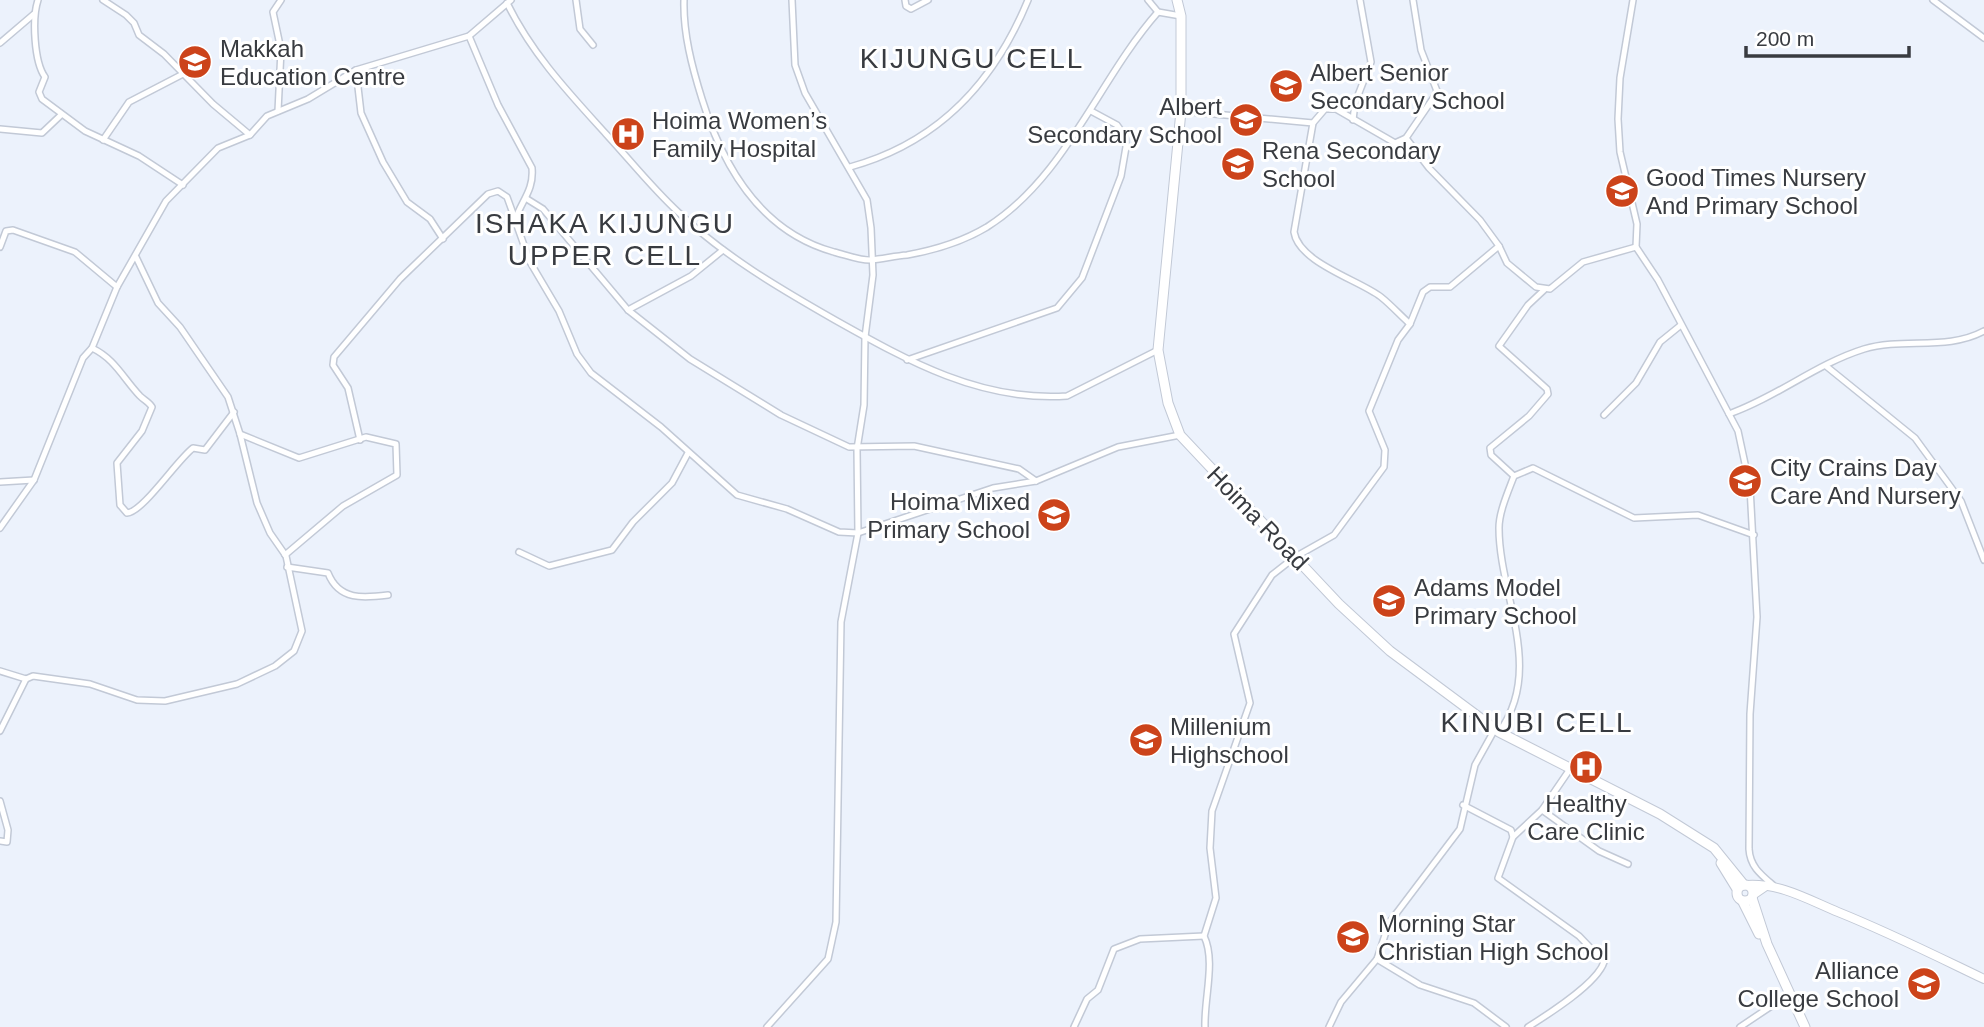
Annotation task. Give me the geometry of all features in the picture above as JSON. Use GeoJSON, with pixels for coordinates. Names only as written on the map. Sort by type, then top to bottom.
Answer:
{"type":"FeatureCollection","features":[{"type":"Feature","properties":{"kind":"main road","name":"Hoima Road"},"geometry":{"type":"LineString","coordinates":[[1177,0],[1181,16],[1181,111],[1158,350],[1168,403],[1180,435],[1366,631],[1451,699],[1497,730],[1660,814],[1701,841],[1743,886]]}},
{"type":"Feature","properties":{"kind":"main road"},"geometry":{"type":"LineString","coordinates":[[1743,886],[1772,886],[1895,935],[1984,979]]}},
{"type":"Feature","properties":{"kind":"main road"},"geometry":{"type":"LineString","coordinates":[[1743,886],[1737,897],[1749,898],[1772,886]]}},
{"type":"Feature","properties":{"kind":"main road"},"geometry":{"type":"LineString","coordinates":[[1743,886],[1788,995],[1805,1027]]}},
{"type":"Feature","properties":{"kind":"street"},"geometry":{"type":"LineString","coordinates":[[38,0],[34,14],[38,66],[46,77],[39,95],[61,115],[103,140],[139,156],[183,185]]}},
{"type":"Feature","properties":{"kind":"street"},"geometry":{"type":"LineString","coordinates":[[103,0],[126,15],[134,23],[139,35],[164,54],[250,135]]}},
{"type":"Feature","properties":{"kind":"street"},"geometry":{"type":"LineString","coordinates":[[278,111],[281,50],[273,12],[281,0]]}},
{"type":"Feature","properties":{"kind":"street"},"geometry":{"type":"LineString","coordinates":[[576,0],[580,29],[593,45]]}},
{"type":"Feature","properties":{"kind":"street"},"geometry":{"type":"LineString","coordinates":[[684,0],[689,47],[707,116],[718,142],[746,190],[762,210],[795,237],[813,246],[870,260],[938,249],[988,226],[1040,178],[1091,111],[1139,34],[1158,12]]}},
{"type":"Feature","properties":{"kind":"street"},"geometry":{"type":"LineString","coordinates":[[767,1027],[828,960],[836,922],[841,622],[858,533],[857,449],[864,405],[865,337],[872,294],[871,228],[867,200],[805,93],[792,48],[792,0]]}},
{"type":"Feature","properties":{"kind":"street"},"geometry":{"type":"LineString","coordinates":[[905,0],[906,6],[911,9],[928,0]]}},
{"type":"Feature","properties":{"kind":"street"},"geometry":{"type":"LineString","coordinates":[[850,167],[913,144],[949,118],[1003,50],[1028,0]]}},
{"type":"Feature","properties":{"kind":"street"},"geometry":{"type":"LineString","coordinates":[[1148,0],[1158,12],[1181,16]]}},
{"type":"Feature","properties":{"kind":"street"},"geometry":{"type":"LineString","coordinates":[[1353,120],[1354,103],[1371,62],[1360,0]]}},
{"type":"Feature","properties":{"kind":"street"},"geometry":{"type":"LineString","coordinates":[[1409,324],[1380,296],[1353,283],[1296,241],[1298,204],[1313,123],[1325,109],[1330,108],[1388,141],[1406,138],[1437,91],[1421,50],[1413,0]]}},
{"type":"Feature","properties":{"kind":"street"},"geometry":{"type":"LineString","coordinates":[[1633,0],[1620,78],[1618,119],[1620,152],[1637,224],[1636,247],[1729,414],[1743,446],[1754,535],[1757,652],[1750,714],[1749,855],[1757,872],[1772,886]]}},
{"type":"Feature","properties":{"kind":"street"},"geometry":{"type":"LineString","coordinates":[[1933,0],[1984,38]]}},
{"type":"Feature","properties":{"kind":"street"},"geometry":{"type":"LineString","coordinates":[[0,527],[34,480],[83,358],[92,348],[117,287],[161,210],[195,168],[218,148],[250,135],[267,116],[308,99],[356,70],[469,36],[510,2],[543,64],[677,211],[723,250],[768,282],[907,360],[939,375],[999,392],[1052,397],[1068,396],[1158,350]]}},
{"type":"Feature","properties":{"kind":"street"},"geometry":{"type":"LineString","coordinates":[[0,43],[34,14]]}},
{"type":"Feature","properties":{"kind":"street"},"geometry":{"type":"LineString","coordinates":[[469,36],[498,105],[532,168],[533,180],[516,220]]}},
{"type":"Feature","properties":{"kind":"street"},"geometry":{"type":"LineString","coordinates":[[356,70],[361,113],[383,162],[407,202],[430,219],[443,239]]}},
{"type":"Feature","properties":{"kind":"street"},"geometry":{"type":"LineString","coordinates":[[103,140],[135,98],[152,93],[183,74]]}},
{"type":"Feature","properties":{"kind":"street"},"geometry":{"type":"LineString","coordinates":[[907,360],[1056,308],[1082,278],[1121,176],[1126,147],[1125,136],[1118,125],[1091,111]]}},
{"type":"Feature","properties":{"kind":"street"},"geometry":{"type":"LineString","coordinates":[[1181,111],[1313,123]]}},
{"type":"Feature","properties":{"kind":"street"},"geometry":{"type":"LineString","coordinates":[[0,129],[42,133],[61,115]]}},
{"type":"Feature","properties":{"kind":"street"},"geometry":{"type":"LineString","coordinates":[[1406,138],[1429,168],[1460,197],[1499,246],[1507,263],[1523,279],[1544,290]]}},
{"type":"Feature","properties":{"kind":"street"},"geometry":{"type":"LineString","coordinates":[[360,440],[348,388],[332,361],[384,296],[493,191],[507,197],[527,256],[559,311],[585,366],[747,500],[777,506],[839,532],[858,533],[993,488],[1036,481],[1097,453],[1180,435]]}},
{"type":"Feature","properties":{"kind":"street"},"geometry":{"type":"LineString","coordinates":[[527,199],[543,209],[628,310],[733,387],[803,427],[857,449],[914,446],[1019,469],[1036,481]]}},
{"type":"Feature","properties":{"kind":"street"},"geometry":{"type":"LineString","coordinates":[[0,247],[6,231],[13,230],[75,253],[117,287]]}},
{"type":"Feature","properties":{"kind":"street"},"geometry":{"type":"LineString","coordinates":[[1205,1027],[1210,949],[1204,936],[1216,898],[1210,848],[1212,811],[1250,703],[1234,634],[1272,575],[1295,557],[1334,535],[1384,467],[1385,450],[1369,411],[1398,340],[1426,289],[1450,287],[1499,246]]}},
{"type":"Feature","properties":{"kind":"street"},"geometry":{"type":"LineString","coordinates":[[1514,476],[1491,455],[1490,449],[1548,394],[1548,389],[1499,346],[1528,305],[1544,290],[1549,289],[1583,262],[1636,247]]}},
{"type":"Feature","properties":{"kind":"street"},"geometry":{"type":"LineString","coordinates":[[628,310],[691,276],[723,250]]}},
{"type":"Feature","properties":{"kind":"street"},"geometry":{"type":"LineString","coordinates":[[0,731],[26,679],[33,676],[90,684],[151,702],[237,684],[288,658],[299,643],[302,621],[285,555],[270,533],[257,503],[234,412],[212,372],[158,303],[136,257]]}},
{"type":"Feature","properties":{"kind":"street"},"geometry":{"type":"LineString","coordinates":[[1604,415],[1636,383],[1660,342],[1681,325]]}},
{"type":"Feature","properties":{"kind":"street"},"geometry":{"type":"LineString","coordinates":[[1729,414],[1769,398],[1804,375],[1864,350],[1902,342],[1957,343],[1984,331]]}},
{"type":"Feature","properties":{"kind":"street"},"geometry":{"type":"LineString","coordinates":[[92,348],[106,354],[152,407],[142,431],[118,460],[120,505],[127,513],[138,510],[165,476],[178,468],[189,451],[194,448],[205,450],[234,412]]}},
{"type":"Feature","properties":{"kind":"street"},"geometry":{"type":"LineString","coordinates":[[1826,366],[1915,438],[1961,501],[1984,560]]}},
{"type":"Feature","properties":{"kind":"street"},"geometry":{"type":"LineString","coordinates":[[240,434],[299,458],[366,437],[395,443],[397,475],[348,502],[285,555]]}},
{"type":"Feature","properties":{"kind":"street"},"geometry":{"type":"LineString","coordinates":[[519,552],[549,566],[612,550],[633,522],[673,483],[687,461],[688,453]]}},
{"type":"Feature","properties":{"kind":"street"},"geometry":{"type":"LineString","coordinates":[[687,461],[699,463]]}},
{"type":"Feature","properties":{"kind":"street"},"geometry":{"type":"LineString","coordinates":[[1463,805],[1468,799],[1475,765],[1497,730],[1512,713],[1519,665],[1515,613],[1507,590],[1499,527],[1514,476],[1532,468],[1634,517],[1698,514],[1754,535]]}},
{"type":"Feature","properties":{"kind":"street"},"geometry":{"type":"LineString","coordinates":[[0,482],[34,480]]}},
{"type":"Feature","properties":{"kind":"street"},"geometry":{"type":"LineString","coordinates":[[287,567],[328,573],[343,592],[354,598],[388,594]]}},
{"type":"Feature","properties":{"kind":"street"},"geometry":{"type":"LineString","coordinates":[[0,671],[26,679]]}},
{"type":"Feature","properties":{"kind":"street"},"geometry":{"type":"LineString","coordinates":[[1528,1027],[1568,1000],[1601,969],[1604,962],[1579,936],[1498,878],[1513,837],[1542,810],[1570,769]]}},
{"type":"Feature","properties":{"kind":"street"},"geometry":{"type":"LineString","coordinates":[[0,801],[8,830],[7,842],[0,841]]}},
{"type":"Feature","properties":{"kind":"street"},"geometry":{"type":"LineString","coordinates":[[1463,805],[1511,830],[1513,837]]}},
{"type":"Feature","properties":{"kind":"street"},"geometry":{"type":"LineString","coordinates":[[1329,1027],[1341,1002],[1377,959],[1389,923],[1460,829],[1465,815],[1463,805]]}},
{"type":"Feature","properties":{"kind":"street"},"geometry":{"type":"LineString","coordinates":[[1542,810],[1599,851],[1628,864]]}},
{"type":"Feature","properties":{"kind":"street"},"geometry":{"type":"LineString","coordinates":[[1074,1027],[1087,999],[1098,990],[1114,949],[1140,939],[1204,936]]}},
{"type":"Feature","properties":{"kind":"street"},"geometry":{"type":"LineString","coordinates":[[1377,959],[1430,989],[1474,1003],[1506,1027]]}},
{"type":"Feature","properties":{"kind":"street"},"geometry":{"type":"LineString","coordinates":[[1740,1027],[1788,995]]}},
{"type":"Feature","properties":{"kind":"place","name":"Makkah Education Centre"},"geometry":{"type":"Point","coordinates":[195,62]}},
{"type":"Feature","properties":{"kind":"place","name":"Albert Senior Secondary School"},"geometry":{"type":"Point","coordinates":[1286,86]}},
{"type":"Feature","properties":{"kind":"place","name":"Albert Secondary School"},"geometry":{"type":"Point","coordinates":[1246,120]}},
{"type":"Feature","properties":{"kind":"place","name":"Hoima Women’s Family Hospital"},"geometry":{"type":"Point","coordinates":[628,134]}},
{"type":"Feature","properties":{"kind":"place","name":"Rena Secondary School"},"geometry":{"type":"Point","coordinates":[1238,164]}},
{"type":"Feature","properties":{"kind":"place","name":"Good Times Nursery And Primary School"},"geometry":{"type":"Point","coordinates":[1622,191]}},
{"type":"Feature","properties":{"kind":"place","name":"City Crains Day Care And Nursery"},"geometry":{"type":"Point","coordinates":[1745,481]}},
{"type":"Feature","properties":{"kind":"place","name":"Hoima Mixed Primary School"},"geometry":{"type":"Point","coordinates":[1054,515]}},
{"type":"Feature","properties":{"kind":"place","name":"Adams Model Primary School"},"geometry":{"type":"Point","coordinates":[1389,601]}},
{"type":"Feature","properties":{"kind":"place","name":"Millenium Highschool"},"geometry":{"type":"Point","coordinates":[1146,740]}},
{"type":"Feature","properties":{"kind":"place","name":"Healthy Care Clinic"},"geometry":{"type":"Point","coordinates":[1586,767]}},
{"type":"Feature","properties":{"kind":"place","name":"Morning Star Christian High School"},"geometry":{"type":"Point","coordinates":[1353,937]}},
{"type":"Feature","properties":{"kind":"place","name":"Alliance College School"},"geometry":{"type":"Point","coordinates":[1924,984]}},
{"type":"Feature","properties":{"kind":"district","name":"KIJUNGU CELL"},"geometry":{"type":"Point","coordinates":[972,58]}},
{"type":"Feature","properties":{"kind":"district","name":"ISHAKA KIJUNGU UPPER CELL"},"geometry":{"type":"Point","coordinates":[605,239]}},
{"type":"Feature","properties":{"kind":"district","name":"KINUBI CELL"},"geometry":{"type":"Point","coordinates":[1537,722]}}]}
